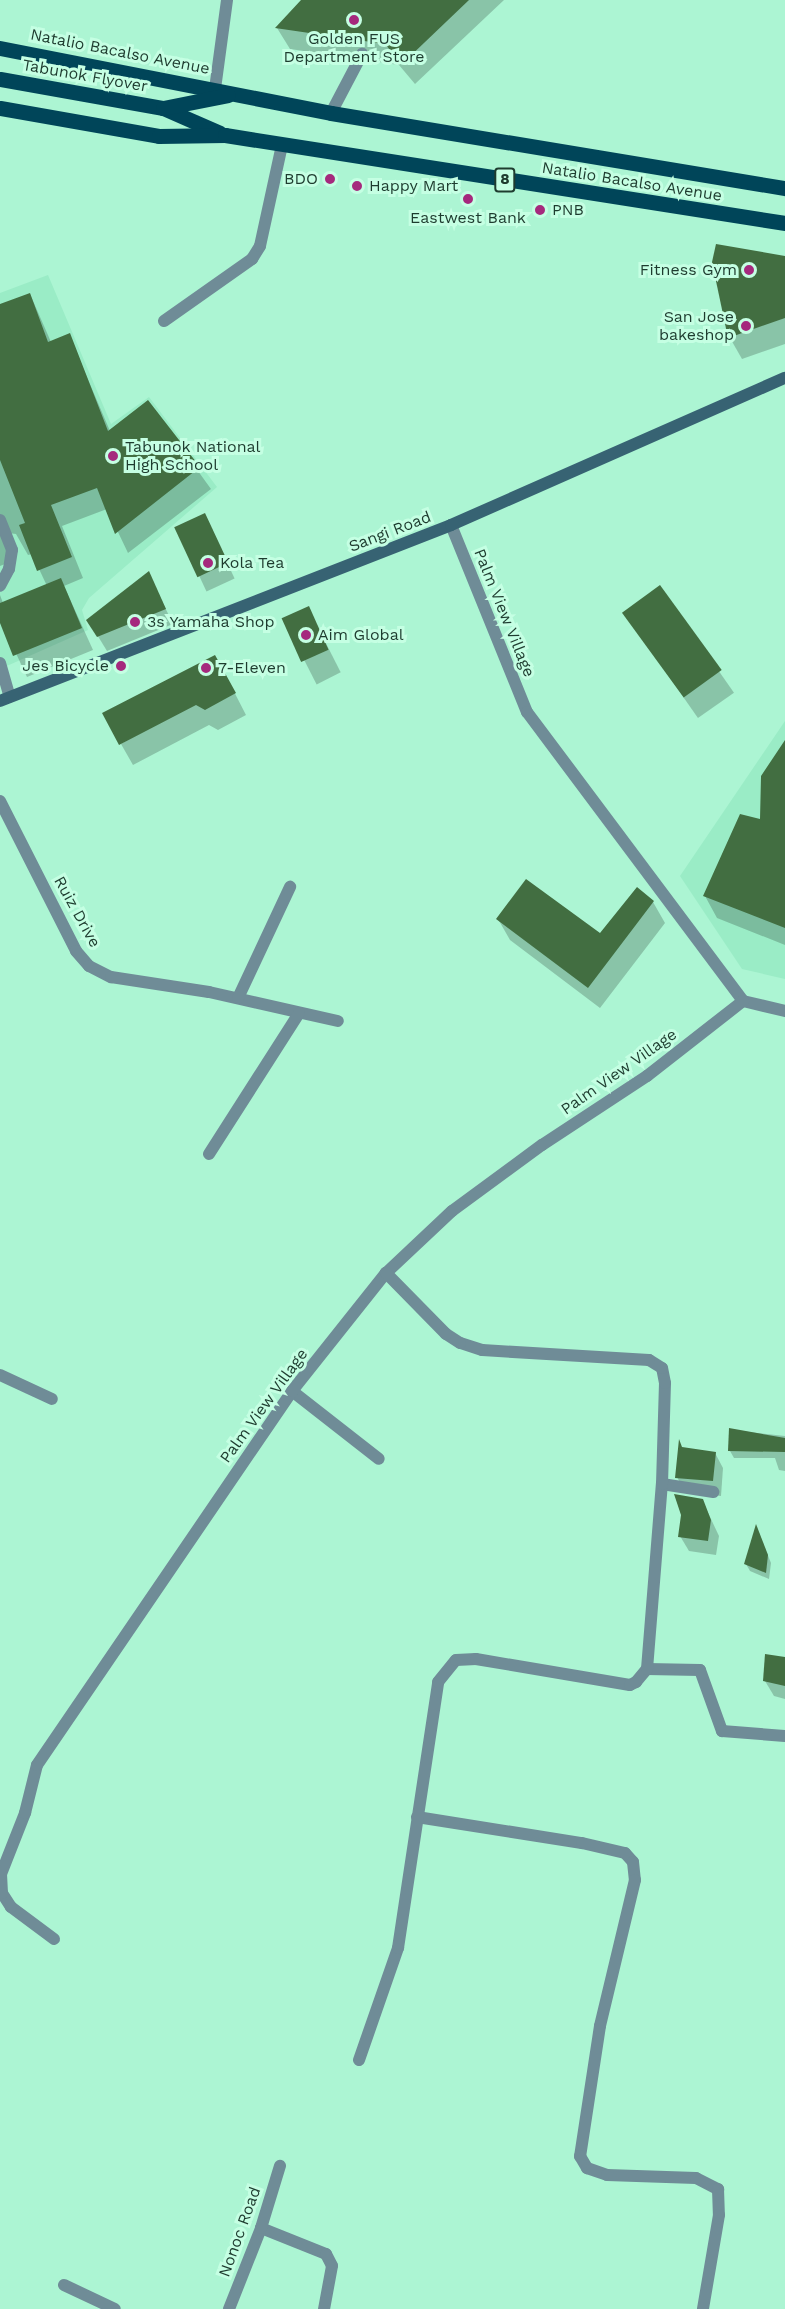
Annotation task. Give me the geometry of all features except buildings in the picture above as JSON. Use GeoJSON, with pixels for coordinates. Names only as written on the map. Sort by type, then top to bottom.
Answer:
{"type":"FeatureCollection","features":[{"type":"Feature","properties":{"kind":"main road","name":"Natalio Bacalso Avenue"},"geometry":{"type":"LineString","coordinates":[[0,48],[331,113],[785,188]]}},
{"type":"Feature","properties":{"kind":"main road","name":"Tabunok Flyover"},"geometry":{"type":"LineString","coordinates":[[0,79],[163,108]]}},
{"type":"Feature","properties":{"kind":"main road","name":"Natalio Bacalso Avenue"},"geometry":{"type":"LineString","coordinates":[[163,108],[231,95]]}},
{"type":"Feature","properties":{"kind":"main road","name":"Natalio Bacalso Avenue"},"geometry":{"type":"LineString","coordinates":[[0,108],[159,136],[225,135],[785,224]]}},
{"type":"Feature","properties":{"kind":"main road","name":"Natalio Bacalso Avenue"},"geometry":{"type":"LineString","coordinates":[[163,108],[225,135]]}},
{"type":"Feature","properties":{"kind":"street"},"geometry":{"type":"LineString","coordinates":[[215,89],[227,0]]}},
{"type":"Feature","properties":{"kind":"street"},"geometry":{"type":"LineString","coordinates":[[331,113],[362,54]]}},
{"type":"Feature","properties":{"kind":"street"},"geometry":{"type":"LineString","coordinates":[[164,321],[252,259],[260,246],[282,145]]}},
{"type":"Feature","properties":{"kind":"street","name":"Sangi Road"},"geometry":{"type":"LineString","coordinates":[[5,699],[452,525],[785,378]]}},
{"type":"Feature","properties":{"kind":"street"},"geometry":{"type":"LineString","coordinates":[[0,520],[12,550],[9,569],[0,586]]}},
{"type":"Feature","properties":{"kind":"street","name":"Palm View Village"},"geometry":{"type":"LineString","coordinates":[[54,1939],[10,1907],[2,1893],[2,1874],[25,1813],[37,1765],[292,1391],[386,1273],[452,1210],[542,1145],[647,1076],[743,1001],[527,712],[452,525]]}},
{"type":"Feature","properties":{"kind":"street"},"geometry":{"type":"LineString","coordinates":[[0,663],[5,699]]}},
{"type":"Feature","properties":{"kind":"street","name":"Ruiz Drive"},"geometry":{"type":"LineString","coordinates":[[0,801],[76,951],[88,966],[111,977],[238,998],[338,1021]]}},
{"type":"Feature","properties":{"kind":"street"},"geometry":{"type":"LineString","coordinates":[[238,998],[291,887]]}},
{"type":"Feature","properties":{"kind":"street"},"geometry":{"type":"LineString","coordinates":[[743,1001],[785,1011]]}},
{"type":"Feature","properties":{"kind":"street"},"geometry":{"type":"LineString","coordinates":[[209,1154],[299,1013]]}},
{"type":"Feature","properties":{"kind":"street"},"geometry":{"type":"LineString","coordinates":[[386,1273],[446,1334],[471,1347],[649,1360],[662,1368],[665,1383],[662,1484],[647,1669]]}},
{"type":"Feature","properties":{"kind":"street"},"geometry":{"type":"LineString","coordinates":[[0,1375],[52,1399]]}},
{"type":"Feature","properties":{"kind":"street"},"geometry":{"type":"LineString","coordinates":[[292,1391],[379,1459]]}},
{"type":"Feature","properties":{"kind":"street"},"geometry":{"type":"LineString","coordinates":[[662,1484],[713,1492]]}},
{"type":"Feature","properties":{"kind":"street"},"geometry":{"type":"LineString","coordinates":[[359,2060],[398,1948],[438,1682],[448,1665],[456,1660],[476,1659],[630,1684],[647,1669],[700,1670],[722,1731],[785,1736]]}},
{"type":"Feature","properties":{"kind":"street"},"geometry":{"type":"LineString","coordinates":[[417,1817],[582,1843],[625,1853],[633,1862],[635,1880],[600,2026],[580,2156],[587,2168],[608,2175],[696,2178],[718,2189],[719,2215],[703,2309]]}},
{"type":"Feature","properties":{"kind":"street","name":"Nonoc Road"},"geometry":{"type":"LineString","coordinates":[[229,2309],[261,2228],[280,2166]]}},
{"type":"Feature","properties":{"kind":"street"},"geometry":{"type":"LineString","coordinates":[[261,2228],[326,2254],[332,2266],[324,2309]]}},
{"type":"Feature","properties":{"kind":"street"},"geometry":{"type":"LineString","coordinates":[[64,2285],[115,2309]]}},
{"type":"Feature","properties":{"kind":"shaded area","name":"Tabunok National High School"},"geometry":{"type":"Polygon","coordinates":[[[48,275],[111,424],[149,397],[217,487],[89,598],[82,610],[88,630],[0,669],[0,293],[48,275]]]}},
{"type":"Feature","properties":{"kind":"shaded area"},"geometry":{"type":"Polygon","coordinates":[[[785,721],[785,979],[742,969],[680,876],[785,721]]]}},
{"type":"Feature","properties":{"kind":"place","name":"Golden FUS Department Store"},"geometry":{"type":"Point","coordinates":[354,20]}},
{"type":"Feature","properties":{"kind":"place","name":"BDO"},"geometry":{"type":"Point","coordinates":[330,179]}},
{"type":"Feature","properties":{"kind":"place","name":"Happy Mart"},"geometry":{"type":"Point","coordinates":[357,186]}},
{"type":"Feature","properties":{"kind":"place","name":"Eastwest Bank"},"geometry":{"type":"Point","coordinates":[468,199]}},
{"type":"Feature","properties":{"kind":"place","name":"PNB"},"geometry":{"type":"Point","coordinates":[540,210]}},
{"type":"Feature","properties":{"kind":"place","name":"Fitness Gym"},"geometry":{"type":"Point","coordinates":[749,270]}},
{"type":"Feature","properties":{"kind":"place","name":"San Jose bakeshop"},"geometry":{"type":"Point","coordinates":[746,326]}},
{"type":"Feature","properties":{"kind":"place","name":"Tabunok National High School"},"geometry":{"type":"Point","coordinates":[113,456]}},
{"type":"Feature","properties":{"kind":"place","name":"Kola Tea"},"geometry":{"type":"Point","coordinates":[208,563]}},
{"type":"Feature","properties":{"kind":"place","name":"3s Yamaha Shop"},"geometry":{"type":"Point","coordinates":[135,622]}},
{"type":"Feature","properties":{"kind":"place","name":"Aim Global"},"geometry":{"type":"Point","coordinates":[306,635]}},
{"type":"Feature","properties":{"kind":"place","name":"Jes Bicycle"},"geometry":{"type":"Point","coordinates":[121,666]}},
{"type":"Feature","properties":{"kind":"place","name":"7-Eleven"},"geometry":{"type":"Point","coordinates":[206,668]}}]}
